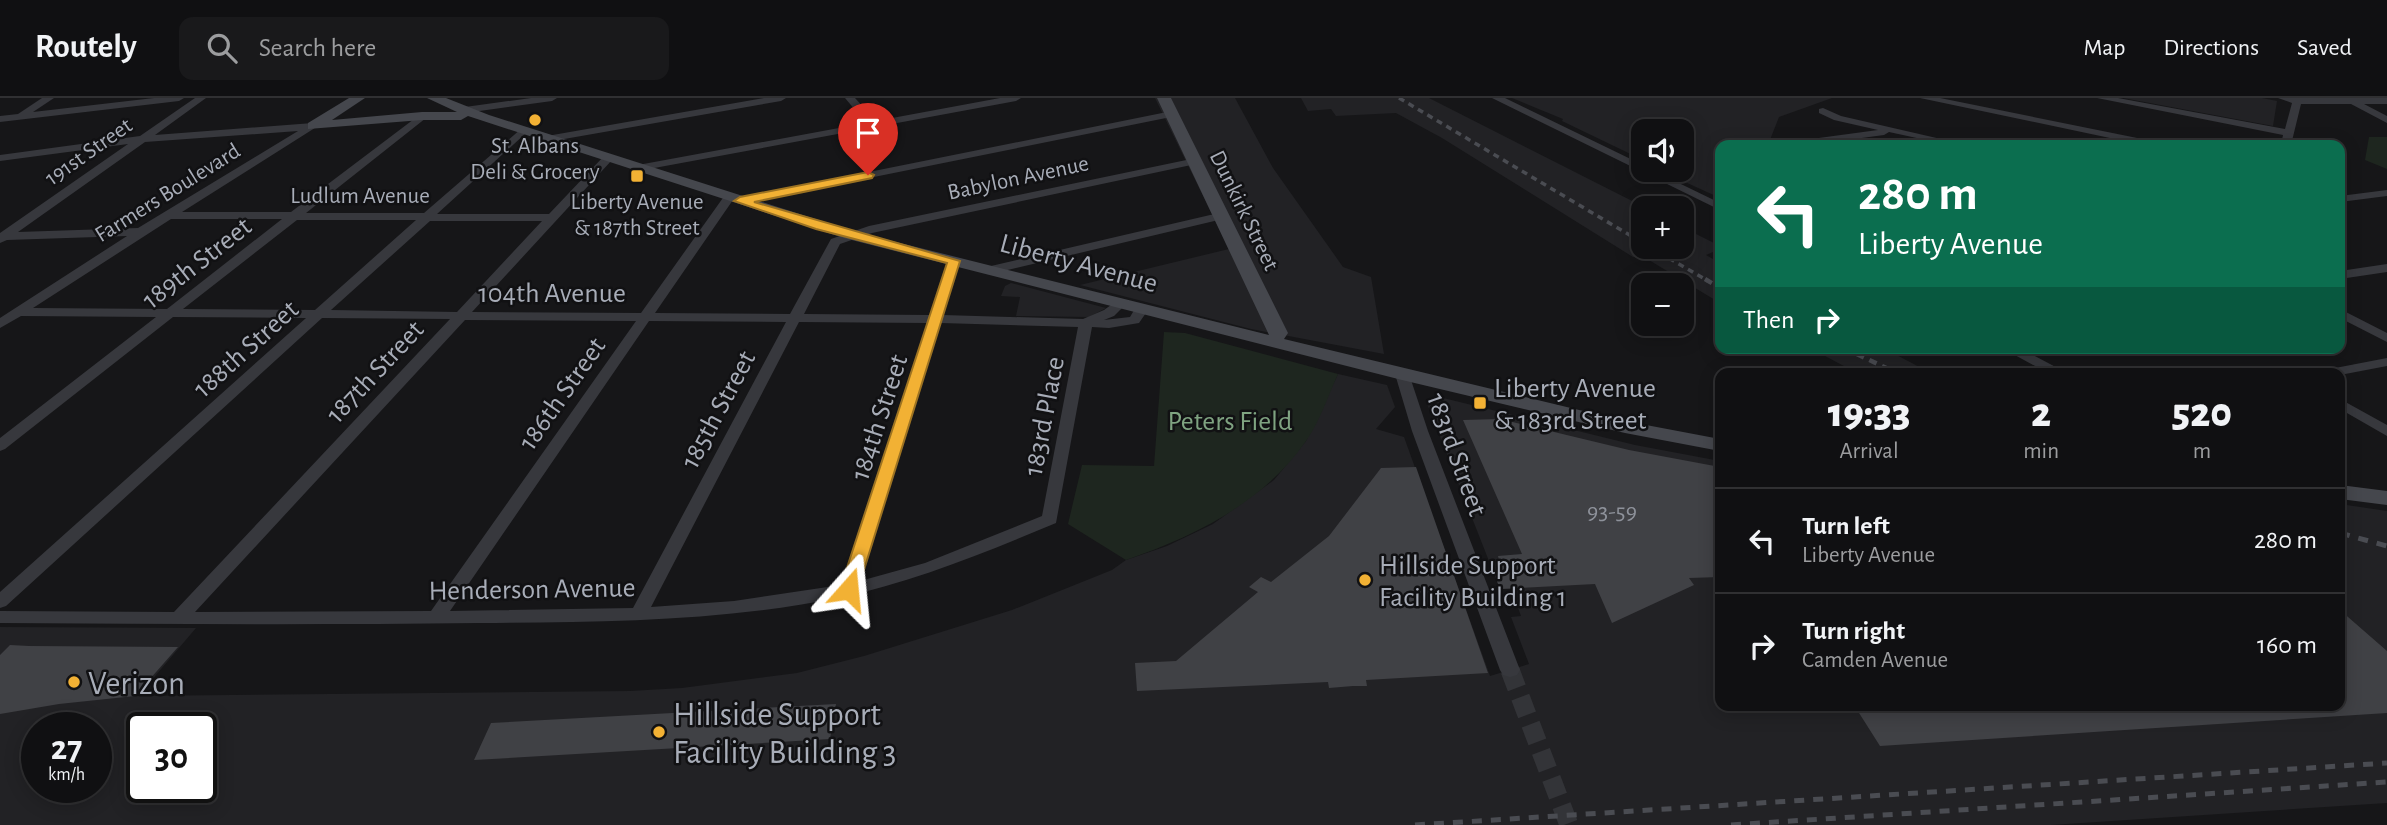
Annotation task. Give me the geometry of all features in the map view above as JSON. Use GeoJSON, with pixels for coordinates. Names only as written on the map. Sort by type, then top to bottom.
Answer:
{"type":"FeatureCollection","features":[{"type":"Feature","properties":{"kind":"main road","name":"Farmers Boulevard"},"geometry":{"type":"LineString","coordinates":[[313,126],[358,98]]}},
{"type":"Feature","properties":{"kind":"main road","name":"Liberty Avenue"},"geometry":{"type":"LineString","coordinates":[[434,98],[522,131],[850,235],[1402,374],[1625,427],[1715,444]]}},
{"type":"Feature","properties":{"kind":"main road","name":"Dunkirk Street"},"geometry":{"type":"LineString","coordinates":[[1164,98],[1279,333],[1273,342]]}},
{"type":"Feature","properties":{"kind":"main road"},"geometry":{"type":"LineString","coordinates":[[313,126],[422,116],[484,118]]}},
{"type":"Feature","properties":{"kind":"main road"},"geometry":{"type":"LineString","coordinates":[[2345,493],[2387,498]]}},
{"type":"Feature","properties":{"kind":"street"},"geometry":{"type":"LineString","coordinates":[[18,117],[49,98]]}},
{"type":"Feature","properties":{"kind":"street"},"geometry":{"type":"LineString","coordinates":[[0,119],[179,98]]}},
{"type":"Feature","properties":{"kind":"street","name":"191st Street"},"geometry":{"type":"LineString","coordinates":[[1,237],[201,98]]}},
{"type":"Feature","properties":{"kind":"street"},"geometry":{"type":"LineString","coordinates":[[465,110],[523,98]]}},
{"type":"Feature","properties":{"kind":"street"},"geometry":{"type":"LineString","coordinates":[[465,110],[552,98]]}},
{"type":"Feature","properties":{"kind":"street"},"geometry":{"type":"LineString","coordinates":[[547,139],[781,98]]}},
{"type":"Feature","properties":{"kind":"street"},"geometry":{"type":"LineString","coordinates":[[850,98],[873,124]]}},
{"type":"Feature","properties":{"kind":"street"},"geometry":{"type":"LineString","coordinates":[[638,168],[1016,98]]}},
{"type":"Feature","properties":{"kind":"street"},"geometry":{"type":"LineString","coordinates":[[1497,98],[1631,163]]}},
{"type":"Feature","properties":{"kind":"street"},"geometry":{"type":"LineString","coordinates":[[1925,98],[2132,140]]}},
{"type":"Feature","properties":{"kind":"street"},"geometry":{"type":"LineString","coordinates":[[2102,98],[2287,139],[2297,101]]}},
{"type":"Feature","properties":{"kind":"street"},"geometry":{"type":"LineString","coordinates":[[2283,98],[2297,101],[2387,101]]}},
{"type":"Feature","properties":{"kind":"street"},"geometry":{"type":"LineString","coordinates":[[2348,99],[2387,120]]}},
{"type":"Feature","properties":{"kind":"street"},"geometry":{"type":"LineString","coordinates":[[1823,111],[1838,118],[1939,140]]}},
{"type":"Feature","properties":{"kind":"street"},"geometry":{"type":"LineString","coordinates":[[734,199],[1172,114]]}},
{"type":"Feature","properties":{"kind":"street","name":"189th Street"},"geometry":{"type":"LineString","coordinates":[[0,446],[422,116]]}},
{"type":"Feature","properties":{"kind":"street"},"geometry":{"type":"LineString","coordinates":[[0,158],[143,139],[313,126]]}},
{"type":"Feature","properties":{"kind":"street","name":"Farmers Boulevard"},"geometry":{"type":"LineString","coordinates":[[0,324],[141,232],[313,126]]}},
{"type":"Feature","properties":{"kind":"street"},"geometry":{"type":"LineString","coordinates":[[1824,140],[1894,130]]}},
{"type":"Feature","properties":{"kind":"street","name":"188th Street"},"geometry":{"type":"LineString","coordinates":[[0,603],[522,131]]}},
{"type":"Feature","properties":{"kind":"street","name":"187th Street"},"geometry":{"type":"LineString","coordinates":[[178,619],[608,159]]}},
{"type":"Feature","properties":{"kind":"street","name":"Babylon Avenue"},"geometry":{"type":"LineString","coordinates":[[850,235],[1196,161]]}},
{"type":"Feature","properties":{"kind":"street"},"geometry":{"type":"LineString","coordinates":[[1670,182],[1715,204]]}},
{"type":"Feature","properties":{"kind":"street"},"geometry":{"type":"LineString","coordinates":[[2345,198],[2387,193]]}},
{"type":"Feature","properties":{"kind":"street","name":"186th Street"},"geometry":{"type":"LineString","coordinates":[[436,617],[646,317],[734,199]]}},
{"type":"Feature","properties":{"kind":"street","name":"Ludlum Avenue"},"geometry":{"type":"LineString","coordinates":[[168,215],[552,218]]}},
{"type":"Feature","properties":{"kind":"street"},"geometry":{"type":"LineString","coordinates":[[991,270],[1223,216]]}},
{"type":"Feature","properties":{"kind":"street"},"geometry":{"type":"LineString","coordinates":[[1,237],[141,232]]}},
{"type":"Feature","properties":{"kind":"street","name":"185th Street"},"geometry":{"type":"LineString","coordinates":[[638,615],[835,242],[850,235]]}},
{"type":"Feature","properties":{"kind":"street","name":"184th Street"},"geometry":{"type":"LineString","coordinates":[[849,589],[954,261]]}},
{"type":"Feature","properties":{"kind":"street"},"geometry":{"type":"LineString","coordinates":[[2345,274],[2387,268]]}},
{"type":"Feature","properties":{"kind":"street","name":"104th Avenue"},"geometry":{"type":"LineString","coordinates":[[1086,322],[1109,313],[1118,304]]}},
{"type":"Feature","properties":{"kind":"street","name":"104th Avenue"},"geometry":{"type":"LineString","coordinates":[[18,312],[1126,323],[1134,320],[1141,310]]}},
{"type":"Feature","properties":{"kind":"street"},"geometry":{"type":"LineString","coordinates":[[2345,316],[2387,338]]}},
{"type":"Feature","properties":{"kind":"street","name":"183rd Place"},"geometry":{"type":"LineString","coordinates":[[1050,519],[1086,322]]}},
{"type":"Feature","properties":{"kind":"street"},"geometry":{"type":"LineString","coordinates":[[2021,354],[2050,368]]}},
{"type":"Feature","properties":{"kind":"street"},"geometry":{"type":"LineString","coordinates":[[2345,370],[2387,362]]}},
{"type":"Feature","properties":{"kind":"street","name":"183rd Street"},"geometry":{"type":"LineString","coordinates":[[1402,374],[1418,424],[1510,670]]}},
{"type":"Feature","properties":{"kind":"street"},"geometry":{"type":"LineString","coordinates":[[2345,406],[2387,431]]}},
{"type":"Feature","properties":{"kind":"street","name":"Henderson Avenue"},"geometry":{"type":"LineString","coordinates":[[0,617],[178,619],[638,615],[749,607],[849,589],[943,564],[1050,519]]}},
{"type":"Feature","properties":{"kind":"shaded area"},"geometry":{"type":"Polygon","coordinates":[[[1155,98],[1235,98],[1273,168],[1343,267],[1371,277],[1384,354],[1251,329],[1080,285],[1229,249],[1155,98]]]}},
{"type":"Feature","properties":{"kind":"shaded area"},"geometry":{"type":"Polygon","coordinates":[[[1301,98],[1429,98],[1631,200],[1631,256],[1442,138],[1396,113],[1336,116],[1331,109],[1308,111],[1301,98]]]}},
{"type":"Feature","properties":{"kind":"shaded area"},"geometry":{"type":"Polygon","coordinates":[[[1512,98],[1832,98],[1779,117],[1770,140],[1715,140],[1715,196],[1685,182],[1694,182],[1694,119],[1631,119],[1631,154],[1562,121],[1563,119],[1512,98]]]}},
{"type":"Feature","properties":{"kind":"shaded area"},"geometry":{"type":"Polygon","coordinates":[[[2123,98],[2262,98],[2277,101],[2273,126],[2123,98]]]}},
{"type":"Feature","properties":{"kind":"shaded area"},"geometry":{"type":"Polygon","coordinates":[[[1694,233],[1715,244],[1715,251],[1706,255],[1715,260],[1715,300],[1694,287],[1694,273],[1670,273],[1647,259],[1694,259],[1694,233]]]}},
{"type":"Feature","properties":{"kind":"shaded area"},"geometry":{"type":"Polygon","coordinates":[[[1011,283],[1106,308],[1089,317],[1016,316],[1020,297],[1001,296],[1005,286],[1011,283]]]}},
{"type":"Feature","properties":{"kind":"shaded area"},"geometry":{"type":"Polygon","coordinates":[[[1821,354],[1895,354],[1921,368],[1848,368],[1821,354]]]}},
{"type":"Feature","properties":{"kind":"shaded area"},"geometry":{"type":"Polygon","coordinates":[[[1338,374],[1387,385],[1395,407],[1376,429],[1404,437],[1490,676],[1529,664],[1511,617],[1521,616],[1511,589],[1500,589],[1426,401],[1435,396],[1635,445],[1715,460],[1715,711],[2345,711],[2345,505],[2387,511],[2387,803],[2051,825],[0,825],[0,627],[196,628],[138,696],[630,691],[682,688],[797,673],[864,656],[1012,610],[1112,570],[1126,560],[1167,546],[1213,524],[1274,480],[1306,441],[1338,374]]]}},
{"type":"Feature","properties":{"kind":"green space"},"geometry":{"type":"Polygon","coordinates":[[[2369,137],[2387,137],[2387,169],[2365,160],[2369,137]]]}},
{"type":"Feature","properties":{"kind":"green space","name":"Peters Field"},"geometry":{"type":"Polygon","coordinates":[[[1164,332],[1185,333],[1338,374],[1320,417],[1306,441],[1289,463],[1269,482],[1226,515],[1177,540],[1126,560],[1068,524],[1082,465],[1154,466],[1164,332]]]}},
{"type":"Feature","properties":{"kind":"building","name":"Hillside Support Facility Building 1"},"geometry":{"type":"Polygon","coordinates":[[[1500,419],[1629,450],[1715,466],[1715,577],[1689,578],[1694,585],[1612,623],[1595,584],[1500,589],[1489,561],[1499,560],[1498,556],[1522,554],[1463,420],[1500,419]]]}},
{"type":"Feature","properties":{"kind":"building","name":"Hillside Support Facility Building 1"},"geometry":{"type":"Polygon","coordinates":[[[1416,467],[1488,673],[1366,680],[1367,686],[1329,688],[1328,682],[1137,691],[1135,663],[1176,661],[1258,592],[1249,587],[1261,577],[1271,582],[1329,536],[1381,468],[1416,467]]]}},
{"type":"Feature","properties":{"kind":"building"},"geometry":{"type":"Polygon","coordinates":[[[2345,614],[2387,651],[2387,713],[1880,746],[1858,711],[2345,711],[2345,614]]]}},
{"type":"Feature","properties":{"kind":"building","name":"Verizon"},"geometry":{"type":"Polygon","coordinates":[[[10,645],[178,647],[135,696],[59,704],[0,714],[0,655],[10,645]]]}},
{"type":"Feature","properties":{"kind":"building","name":"Hillside Support Facility Building 3"},"geometry":{"type":"Polygon","coordinates":[[[836,704],[830,739],[474,760],[491,723],[836,704]]]}},
{"type":"Feature","properties":{"kind":"tunnel"},"geometry":{"type":"LineString","coordinates":[[1510,670],[1569,825]]}},
{"type":"Feature","properties":{"kind":"railway"},"geometry":{"type":"LineString","coordinates":[[1399,98],[1631,236]]}},
{"type":"Feature","properties":{"kind":"railway"},"geometry":{"type":"LineString","coordinates":[[1670,259],[1708,281]]}},
{"type":"Feature","properties":{"kind":"railway"},"geometry":{"type":"LineString","coordinates":[[1705,279],[1715,285]]}},
{"type":"Feature","properties":{"kind":"railway"},"geometry":{"type":"LineString","coordinates":[[1857,354],[1886,368]]}},
{"type":"Feature","properties":{"kind":"railway"},"geometry":{"type":"LineString","coordinates":[[2345,534],[2387,546]]}},
{"type":"Feature","properties":{"kind":"railway"},"geometry":{"type":"LineString","coordinates":[[1415,825],[2387,763]]}},
{"type":"Feature","properties":{"kind":"railway"},"geometry":{"type":"LineString","coordinates":[[1731,825],[2387,782]]}},
{"type":"Feature","properties":{"kind":"place","name":"St. Albans Deli & Grocery"},"geometry":{"type":"Point","coordinates":[535,120]}},
{"type":"Feature","properties":{"kind":"place","name":"Liberty Avenue & 187th Street"},"geometry":{"type":"Point","coordinates":[637,176]}},
{"type":"Feature","properties":{"kind":"place","name":"Liberty Avenue & 183rd Street"},"geometry":{"type":"Point","coordinates":[1480,403]}},
{"type":"Feature","properties":{"kind":"place","name":"Hillside Support Facility Building 1"},"geometry":{"type":"Point","coordinates":[1365,580]}},
{"type":"Feature","properties":{"kind":"place","name":"Verizon"},"geometry":{"type":"Point","coordinates":[74,682]}},
{"type":"Feature","properties":{"kind":"place","name":"Hillside Support Facility Building 3"},"geometry":{"type":"Point","coordinates":[659,732]}},
{"type":"Feature","properties":{"kind":"route"},"geometry":{"type":"LineString","coordinates":[[849,589],[954,261],[820,227],[740,201],[868,175]]}}]}
